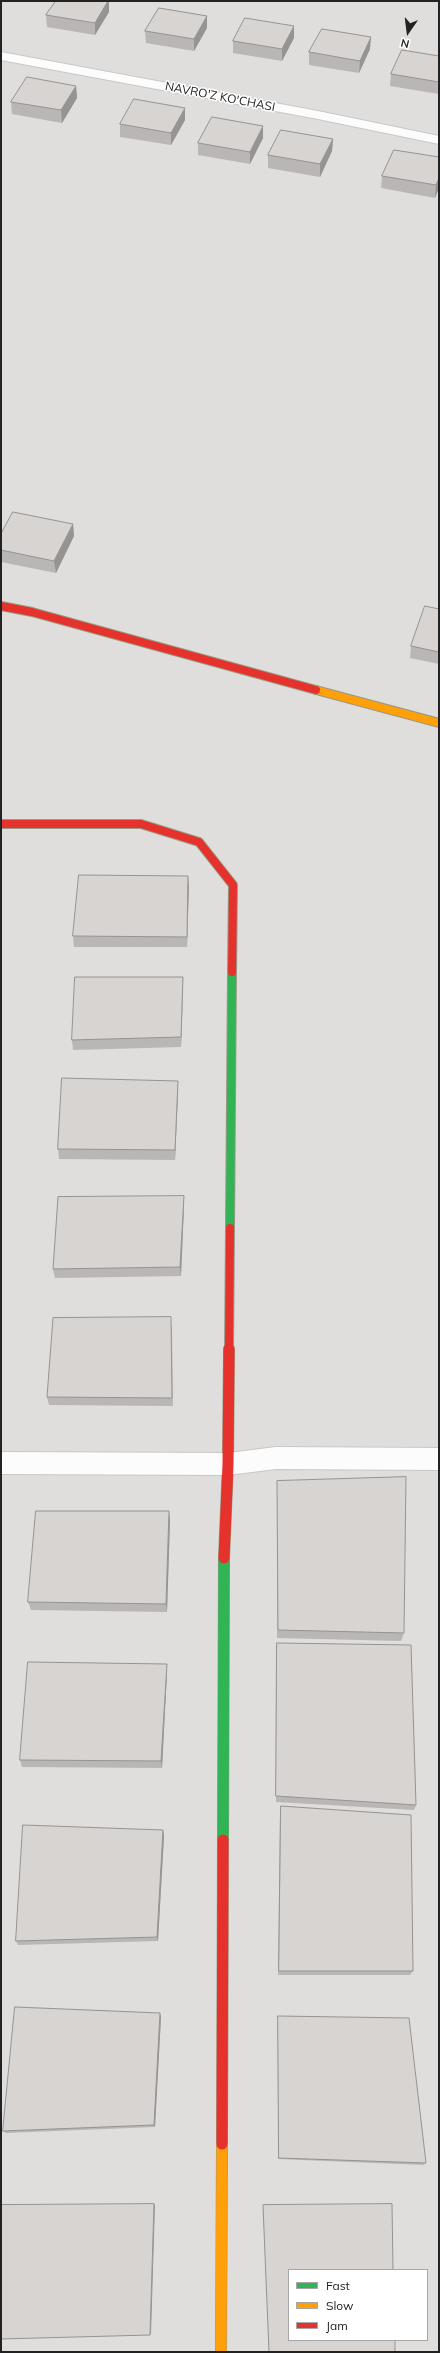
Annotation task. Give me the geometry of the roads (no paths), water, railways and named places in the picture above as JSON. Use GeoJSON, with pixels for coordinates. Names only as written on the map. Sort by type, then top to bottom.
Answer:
{"type":"FeatureCollection","features":[{"type":"Feature","properties":{"kind":"street","name":"NAVRO'Z KO'CHASI"},"geometry":{"type":"LineString","coordinates":[[1,56],[318,115],[439,140]]}},
{"type":"Feature","properties":{"kind":"street"},"geometry":{"type":"LineString","coordinates":[[1,606],[32,612],[439,723]]}},
{"type":"Feature","properties":{"kind":"street"},"geometry":{"type":"LineString","coordinates":[[1,824],[141,824],[199,842],[233,884],[228,1464],[224,1541],[221,2352]]}},
{"type":"Feature","properties":{"kind":"street"},"geometry":{"type":"LineString","coordinates":[[1,1463],[228,1464],[276,1458],[439,1459]]}}]}
